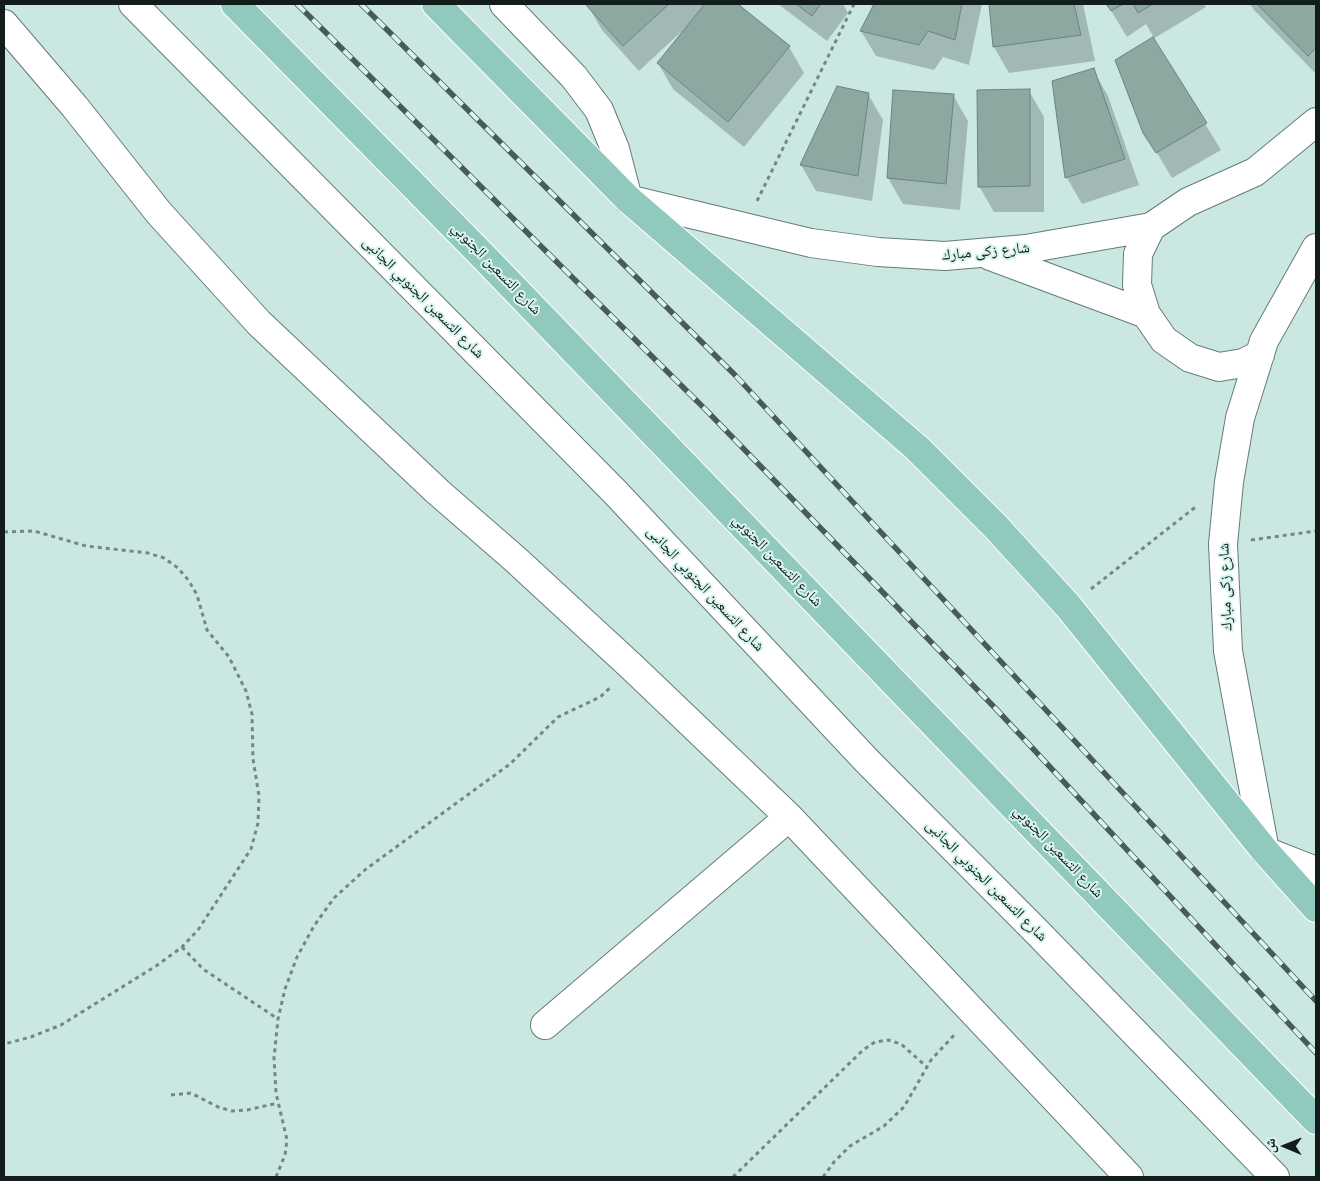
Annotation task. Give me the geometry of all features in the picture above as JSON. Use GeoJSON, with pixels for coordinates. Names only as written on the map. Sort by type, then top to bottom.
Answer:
{"type":"FeatureCollection","features":[{"type":"Feature","properties":{"kind":"main road","name":"شارع التسعين الجنوبي"},"geometry":{"type":"LineString","coordinates":[[236,4],[502,275],[1316,1120]]}},
{"type":"Feature","properties":{"kind":"main road"},"geometry":{"type":"LineString","coordinates":[[436,4],[628,199],[917,448],[996,527],[1068,606],[1265,851],[1316,908]]}},
{"type":"Feature","properties":{"kind":"street","name":"شارع التسعين الجنوبي الجانبى"},"geometry":{"type":"LineString","coordinates":[[133,4],[615,492],[867,761],[1038,933],[1275,1177]]}},
{"type":"Feature","properties":{"kind":"street"},"geometry":{"type":"LineString","coordinates":[[504,4],[574,77],[599,110],[615,149],[628,199]]}},
{"type":"Feature","properties":{"kind":"street"},"geometry":{"type":"LineString","coordinates":[[4,24],[75,107],[159,213],[259,323],[431,485],[515,559],[632,667],[789,818],[1129,1177]]}},
{"type":"Feature","properties":{"kind":"street","name":"شارع زكى مبارك"},"geometry":{"type":"LineString","coordinates":[[628,199],[811,243],[878,252],[945,256],[1064,244],[1151,228],[1188,202],[1255,172],[1316,122]]}},
{"type":"Feature","properties":{"kind":"street"},"geometry":{"type":"LineString","coordinates":[[1151,228],[1138,254],[1136,285],[1146,314],[1164,340],[1190,358],[1219,368],[1243,363],[1260,355]]}},
{"type":"Feature","properties":{"kind":"street","name":"شارع زكى مبارك"},"geometry":{"type":"LineString","coordinates":[[1265,851],[1228,651],[1223,544],[1229,482],[1240,418],[1264,340],[1316,248]]}},
{"type":"Feature","properties":{"kind":"street"},"geometry":{"type":"LineString","coordinates":[[982,253],[1146,314]]}},
{"type":"Feature","properties":{"kind":"street"},"geometry":{"type":"LineString","coordinates":[[545,1025],[789,818]]}},
{"type":"Feature","properties":{"kind":"street"},"geometry":{"type":"LineString","coordinates":[[1265,851],[1316,871]]}},
{"type":"Feature","properties":{"kind":"path"},"geometry":{"type":"LineString","coordinates":[[743,228],[854,4]]}},
{"type":"Feature","properties":{"kind":"path"},"geometry":{"type":"LineString","coordinates":[[1068,606],[1229,482]]}},
{"type":"Feature","properties":{"kind":"path"},"geometry":{"type":"LineString","coordinates":[[4,532],[34,531],[86,546],[148,553],[164,558],[178,568],[189,581],[197,596],[207,630],[229,658],[246,691],[252,714],[253,759],[258,796],[258,823],[251,849],[198,930],[182,947],[156,966],[61,1025],[31,1038],[4,1044]]}},
{"type":"Feature","properties":{"kind":"path"},"geometry":{"type":"LineString","coordinates":[[1223,544],[1316,531]]}},
{"type":"Feature","properties":{"kind":"path"},"geometry":{"type":"LineString","coordinates":[[276,1177],[285,1156],[287,1140],[278,1103],[274,1058],[278,1019],[285,989],[297,957],[314,926],[334,898],[366,870],[510,764],[558,717],[600,697],[632,667]]}},
{"type":"Feature","properties":{"kind":"path"},"geometry":{"type":"LineString","coordinates":[[182,947],[203,969],[278,1019]]}},
{"type":"Feature","properties":{"kind":"path"},"geometry":{"type":"LineString","coordinates":[[823,1177],[834,1162],[850,1146],[884,1126],[904,1107],[931,1060],[973,1014]]}},
{"type":"Feature","properties":{"kind":"path"},"geometry":{"type":"LineString","coordinates":[[733,1177],[863,1050],[875,1042],[888,1040],[901,1044],[927,1067]]}},
{"type":"Feature","properties":{"kind":"path"},"geometry":{"type":"LineString","coordinates":[[172,1095],[191,1093],[218,1107],[232,1111],[248,1110],[278,1103]]}},
{"type":"Feature","properties":{"kind":"building"},"geometry":{"type":"Polygon","coordinates":[[[585,4],[669,4],[623,46],[585,4]]]}},
{"type":"Feature","properties":{"kind":"building"},"geometry":{"type":"Polygon","coordinates":[[[705,4],[738,4],[790,46],[728,122],[657,63],[705,4]]]}},
{"type":"Feature","properties":{"kind":"building"},"geometry":{"type":"Polygon","coordinates":[[[796,4],[821,4],[812,16],[796,4]]]}},
{"type":"Feature","properties":{"kind":"building"},"geometry":{"type":"Polygon","coordinates":[[[874,4],[962,4],[955,40],[928,31],[919,45],[860,31],[874,4]]]}},
{"type":"Feature","properties":{"kind":"building"},"geometry":{"type":"Polygon","coordinates":[[[989,4],[1074,4],[1081,35],[993,47],[989,4]]]}},
{"type":"Feature","properties":{"kind":"building"},"geometry":{"type":"Polygon","coordinates":[[[1106,4],[1123,4],[1111,11],[1106,4]]]}},
{"type":"Feature","properties":{"kind":"building"},"geometry":{"type":"Polygon","coordinates":[[[1133,4],[1153,4],[1138,13],[1133,4]]]}},
{"type":"Feature","properties":{"kind":"building"},"geometry":{"type":"Polygon","coordinates":[[[1257,4],[1316,4],[1316,48],[1308,56],[1257,4]]]}},
{"type":"Feature","properties":{"kind":"building"},"geometry":{"type":"Polygon","coordinates":[[[1153,37],[1207,123],[1156,153],[1143,133],[1115,60],[1153,37]]]}},
{"type":"Feature","properties":{"kind":"building"},"geometry":{"type":"Polygon","coordinates":[[[1094,68],[1125,159],[1065,178],[1052,81],[1094,68]]]}},
{"type":"Feature","properties":{"kind":"building"},"geometry":{"type":"Polygon","coordinates":[[[837,86],[869,93],[858,176],[800,165],[837,86]]]}},
{"type":"Feature","properties":{"kind":"building"},"geometry":{"type":"Polygon","coordinates":[[[1030,89],[1030,186],[978,187],[977,90],[1030,89]]]}},
{"type":"Feature","properties":{"kind":"building"},"geometry":{"type":"Polygon","coordinates":[[[893,90],[954,94],[946,184],[887,178],[893,90]]]}},
{"type":"Feature","properties":{"kind":"railway"},"geometry":{"type":"LineString","coordinates":[[297,4],[706,410],[997,710],[1316,1053]]}},
{"type":"Feature","properties":{"kind":"railway"},"geometry":{"type":"LineString","coordinates":[[361,4],[735,375],[1316,1001]]}}]}
